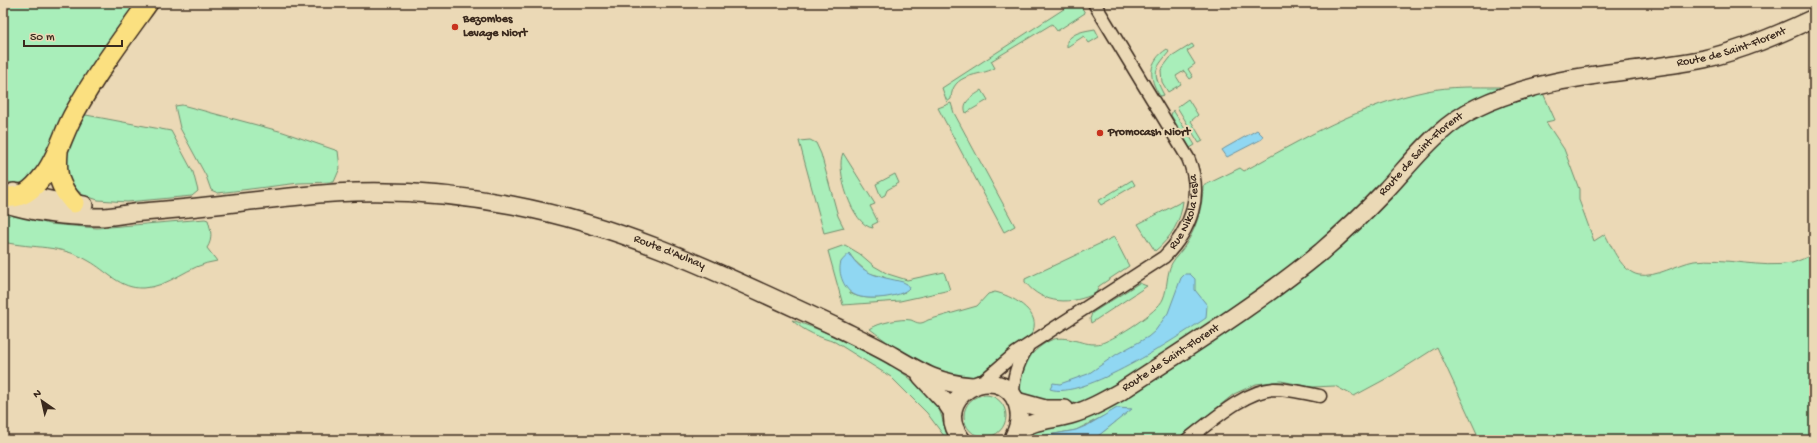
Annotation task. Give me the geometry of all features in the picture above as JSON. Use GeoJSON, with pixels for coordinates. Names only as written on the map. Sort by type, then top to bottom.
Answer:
{"type":"FeatureCollection","features":[{"type":"Feature","properties":{"kind":"main road"},"geometry":{"type":"LineString","coordinates":[[3,196],[11,198],[25,194],[44,175],[58,150],[74,114],[92,84],[148,3]]}},
{"type":"Feature","properties":{"kind":"main road"},"geometry":{"type":"LineString","coordinates":[[58,150],[56,168],[58,176],[66,194],[74,203]]}},
{"type":"Feature","properties":{"kind":"street","name":"Rue Nikola Tesla"},"geometry":{"type":"LineString","coordinates":[[977,385],[991,376],[1006,361],[1164,257],[1179,241],[1187,227],[1194,205],[1195,179],[1188,158],[1094,3]]}},
{"type":"Feature","properties":{"kind":"street","name":"Route de Saint-Florent"},"geometry":{"type":"LineString","coordinates":[[1014,437],[1033,422],[1071,414],[1086,409],[1120,392],[1264,296],[1321,252],[1360,216],[1449,124],[1478,107],[1523,90],[1580,77],[1702,59],[1728,53],[1772,37],[1814,18]]}},
{"type":"Feature","properties":{"kind":"street"},"geometry":{"type":"LineString","coordinates":[[3,188],[56,201],[130,214]]}},
{"type":"Feature","properties":{"kind":"street","name":"Route d'Aulnay"},"geometry":{"type":"LineString","coordinates":[[3,203],[20,208],[63,214],[105,217],[302,195],[356,192],[404,193],[476,199],[510,205],[546,212],[626,235],[699,264],[853,335],[915,370],[950,383],[977,385],[996,384],[1008,391],[1014,399]]}},
{"type":"Feature","properties":{"kind":"street","name":"Rue Nikola Tesla"},"geometry":{"type":"LineString","coordinates":[[1014,399],[1015,372],[1018,362],[1028,347]]}},
{"type":"Feature","properties":{"kind":"street","name":"Route d'Aulnay"},"geometry":{"type":"LineString","coordinates":[[915,370],[937,392],[953,413]]}},
{"type":"Feature","properties":{"kind":"street"},"geometry":{"type":"LineString","coordinates":[[962,440],[954,425],[953,413],[957,400],[961,394],[977,385]]}},
{"type":"Feature","properties":{"kind":"street"},"geometry":{"type":"LineString","coordinates":[[1187,440],[1242,400],[1264,391],[1285,390],[1320,396]]}},
{"type":"Feature","properties":{"kind":"street","name":"Route de Saint-Florent"},"geometry":{"type":"LineString","coordinates":[[1014,399],[1045,409],[1086,409]]}},
{"type":"Feature","properties":{"kind":"street"},"geometry":{"type":"LineString","coordinates":[[1014,399],[1020,416],[1014,437]]}},
{"type":"Feature","properties":{"kind":"green space"},"geometry":{"type":"Polygon","coordinates":[[[3,3],[139,3],[39,169],[31,178],[19,183],[3,181],[3,3]]]}},
{"type":"Feature","properties":{"kind":"green space"},"geometry":{"type":"Polygon","coordinates":[[[1073,3],[1079,3],[1085,13],[1057,31],[1052,24],[991,61],[995,68],[961,80],[956,84],[951,99],[947,102],[942,88],[1073,3]]]}},
{"type":"Feature","properties":{"kind":"green space"},"geometry":{"type":"Polygon","coordinates":[[[1095,29],[1099,37],[1089,43],[1084,36],[1067,47],[1067,41],[1073,36],[1080,32],[1095,29]]]}},
{"type":"Feature","properties":{"kind":"green space"},"geometry":{"type":"Polygon","coordinates":[[[1192,44],[1194,47],[1187,51],[1195,64],[1188,69],[1193,77],[1190,79],[1184,71],[1176,76],[1181,84],[1168,92],[1162,82],[1161,70],[1170,58],[1192,44]]]}},
{"type":"Feature","properties":{"kind":"green space"},"geometry":{"type":"Polygon","coordinates":[[[1167,49],[1169,52],[1160,63],[1156,72],[1156,76],[1164,95],[1160,96],[1153,83],[1152,70],[1156,59],[1167,49]]]}},
{"type":"Feature","properties":{"kind":"green space"},"geometry":{"type":"Polygon","coordinates":[[[1500,87],[1500,90],[1280,277],[1106,393],[1084,401],[1065,404],[1046,402],[1023,395],[1019,379],[1021,371],[1030,357],[1042,345],[1049,341],[1062,338],[1089,344],[1102,343],[1117,336],[1136,324],[1160,304],[1165,295],[1170,267],[1186,244],[1196,223],[1201,208],[1203,186],[1240,168],[1244,171],[1310,135],[1379,104],[1436,89],[1500,87]]]}},
{"type":"Feature","properties":{"kind":"green space"},"geometry":{"type":"Polygon","coordinates":[[[982,90],[988,100],[966,113],[965,105],[969,99],[982,90]]]}},
{"type":"Feature","properties":{"kind":"green space"},"geometry":{"type":"Polygon","coordinates":[[[1543,93],[1555,120],[1546,122],[1564,149],[1579,189],[1579,200],[1594,241],[1605,234],[1618,259],[1633,273],[1646,275],[1659,273],[1694,261],[1706,260],[1768,265],[1792,263],[1814,254],[1814,440],[1480,440],[1437,347],[1393,375],[1354,396],[1335,386],[1312,387],[1281,381],[1256,384],[1234,394],[1177,440],[1093,440],[1131,409],[1102,417],[1076,430],[1038,437],[1033,440],[1021,440],[1024,436],[1208,340],[1452,131],[1480,113],[1543,93]]]}},
{"type":"Feature","properties":{"kind":"green space"},"geometry":{"type":"Polygon","coordinates":[[[1188,99],[1198,115],[1191,121],[1203,141],[1199,143],[1177,107],[1188,99]]]}},
{"type":"Feature","properties":{"kind":"green space"},"geometry":{"type":"Polygon","coordinates":[[[951,103],[954,113],[1015,226],[1004,232],[938,108],[951,103]]]}},
{"type":"Feature","properties":{"kind":"green space"},"geometry":{"type":"Polygon","coordinates":[[[182,105],[283,132],[338,151],[340,168],[334,182],[299,183],[218,193],[211,190],[206,176],[180,128],[175,106],[182,105]]]}},
{"type":"Feature","properties":{"kind":"green space"},"geometry":{"type":"Polygon","coordinates":[[[1173,110],[1195,145],[1190,148],[1171,115],[1173,110]]]}},
{"type":"Feature","properties":{"kind":"green space"},"geometry":{"type":"Polygon","coordinates":[[[86,115],[171,131],[193,172],[198,191],[192,196],[127,202],[98,200],[83,195],[77,190],[67,174],[66,153],[83,116],[86,115]]]}},
{"type":"Feature","properties":{"kind":"green space"},"geometry":{"type":"Polygon","coordinates":[[[810,140],[816,143],[821,154],[838,216],[844,228],[824,233],[799,141],[810,140]]]}},
{"type":"Feature","properties":{"kind":"green space"},"geometry":{"type":"Polygon","coordinates":[[[843,153],[875,204],[870,206],[878,222],[872,225],[873,228],[865,225],[858,218],[847,196],[841,171],[843,153]]]}},
{"type":"Feature","properties":{"kind":"green space"},"geometry":{"type":"Polygon","coordinates":[[[895,174],[899,183],[887,190],[885,195],[881,197],[876,184],[895,174]]]}},
{"type":"Feature","properties":{"kind":"green space"},"geometry":{"type":"Polygon","coordinates":[[[1132,180],[1135,185],[1101,205],[1098,201],[1132,180]]]}},
{"type":"Feature","properties":{"kind":"green space"},"geometry":{"type":"Polygon","coordinates":[[[1183,201],[1180,215],[1174,229],[1166,241],[1155,251],[1138,224],[1183,201]]]}},
{"type":"Feature","properties":{"kind":"green space"},"geometry":{"type":"Polygon","coordinates":[[[3,211],[49,224],[97,228],[205,219],[208,220],[211,234],[207,248],[217,261],[206,263],[153,287],[135,288],[121,283],[96,265],[68,252],[57,249],[3,242],[3,211]]]}},
{"type":"Feature","properties":{"kind":"green space"},"geometry":{"type":"Polygon","coordinates":[[[1114,237],[1129,266],[1099,286],[1096,293],[1077,300],[1058,301],[1040,295],[1032,290],[1025,282],[1025,279],[1114,237]]]}},
{"type":"Feature","properties":{"kind":"green space"},"geometry":{"type":"Polygon","coordinates":[[[845,245],[888,274],[907,280],[944,272],[950,290],[900,301],[843,305],[828,251],[845,245]],[[849,253],[850,293],[856,296],[878,298],[905,292],[884,277],[868,273],[849,253]]]}},
{"type":"Feature","properties":{"kind":"green space"},"geometry":{"type":"Polygon","coordinates":[[[1139,283],[1147,286],[1091,323],[1090,319],[1092,313],[1139,283]]]}},
{"type":"Feature","properties":{"kind":"green space"},"geometry":{"type":"Polygon","coordinates":[[[995,292],[1016,300],[1023,305],[1033,317],[1033,331],[1029,336],[1015,346],[992,369],[977,377],[956,377],[929,368],[904,354],[870,329],[896,320],[911,320],[923,323],[928,320],[977,306],[988,294],[995,292]]]}},
{"type":"Feature","properties":{"kind":"green space"},"geometry":{"type":"Polygon","coordinates":[[[792,320],[850,343],[889,364],[907,376],[923,389],[939,408],[946,431],[951,440],[947,440],[927,413],[891,377],[835,342],[812,334],[801,328],[792,320]]]}},
{"type":"Feature","properties":{"kind":"green space"},"geometry":{"type":"Polygon","coordinates":[[[985,395],[1000,401],[1006,416],[1000,431],[985,437],[970,431],[964,416],[970,401],[985,395]]]}},
{"type":"Feature","properties":{"kind":"water"},"geometry":{"type":"Polygon","coordinates":[[[1257,130],[1263,136],[1262,139],[1227,157],[1222,150],[1257,130]]]}},
{"type":"Feature","properties":{"kind":"water"},"geometry":{"type":"Polygon","coordinates":[[[849,253],[854,261],[866,271],[903,282],[907,284],[909,288],[899,294],[883,298],[860,297],[851,293],[845,286],[840,271],[841,262],[849,253]]]}},
{"type":"Feature","properties":{"kind":"water"},"geometry":{"type":"Polygon","coordinates":[[[1185,274],[1190,274],[1195,279],[1195,290],[1207,305],[1206,318],[1153,352],[1106,377],[1084,386],[1065,390],[1050,389],[1053,383],[1060,384],[1088,374],[1117,354],[1148,337],[1155,331],[1168,313],[1181,278],[1185,274]]]}},
{"type":"Feature","properties":{"kind":"water"},"geometry":{"type":"Polygon","coordinates":[[[1117,408],[1132,409],[1093,440],[1033,440],[1038,437],[1076,430],[1088,425],[1117,408]]]}},
{"type":"Feature","properties":{"kind":"place","name":"Bezombes Levage Niort"},"geometry":{"type":"Point","coordinates":[455,27]}},
{"type":"Feature","properties":{"kind":"place","name":"Promocash Niort"},"geometry":{"type":"Point","coordinates":[1100,133]}}]}
